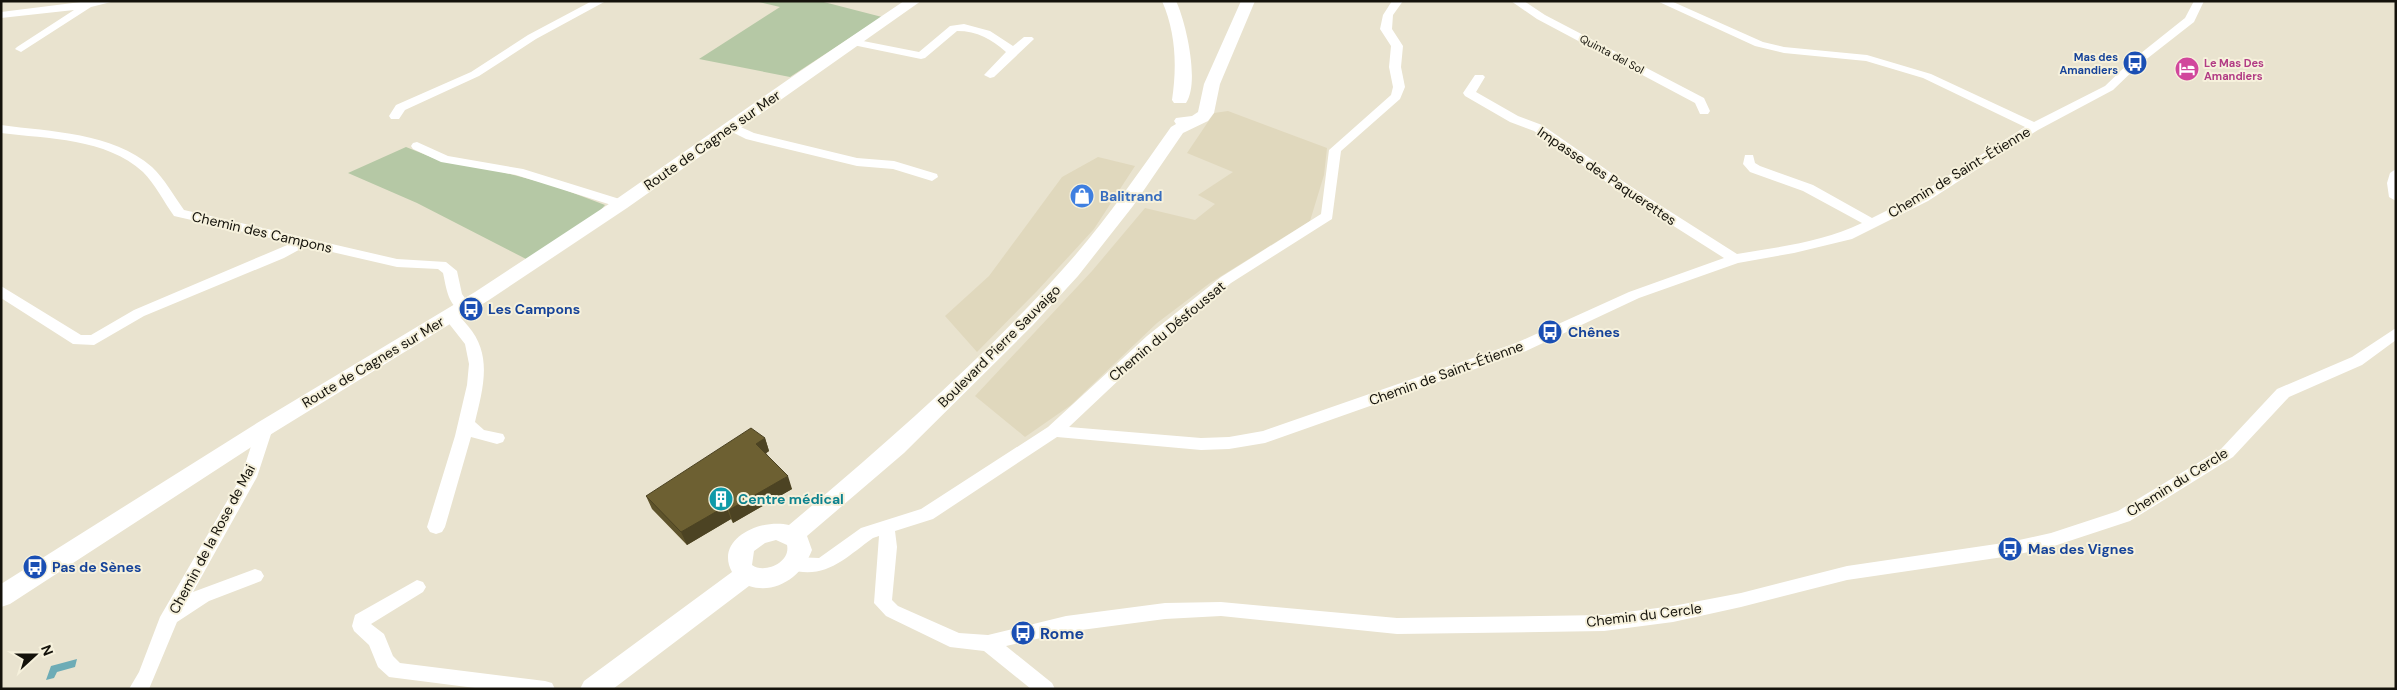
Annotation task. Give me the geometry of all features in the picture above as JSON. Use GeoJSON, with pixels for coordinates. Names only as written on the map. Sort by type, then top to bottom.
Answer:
{"type":"FeatureCollection","features":[{"type":"Feature","properties":{"kind":"main road","name":"Route de Cagnes sur Mer"},"geometry":{"type":"LineString","coordinates":[[1,597],[264,428],[457,311],[621,204],[914,1]]}},
{"type":"Feature","properties":{"kind":"main road"},"geometry":{"type":"LineString","coordinates":[[1182,123],[1172,112],[1174,105],[1191,99],[1212,84],[1248,1]]}},
{"type":"Feature","properties":{"kind":"main road"},"geometry":{"type":"LineString","coordinates":[[1171,2],[1179,28],[1191,99]]}},
{"type":"Feature","properties":{"kind":"main road","name":"Boulevard Pierre Sauvaigo"},"geometry":{"type":"LineString","coordinates":[[793,535],[896,446],[1026,320],[1071,272],[1127,202],[1182,123],[1206,113],[1191,99]]}},
{"type":"Feature","properties":{"kind":"main road"},"geometry":{"type":"LineString","coordinates":[[767,532],[785,532],[793,535],[798,541],[800,548],[794,564],[782,573],[766,578],[747,574],[741,569],[739,563],[743,548],[749,541],[767,532]]}},
{"type":"Feature","properties":{"kind":"main road"},"geometry":{"type":"LineString","coordinates":[[593,689],[747,574]]}},
{"type":"Feature","properties":{"kind":"street"},"geometry":{"type":"LineString","coordinates":[[1,15],[36,9],[88,6],[110,1]]}},
{"type":"Feature","properties":{"kind":"street"},"geometry":{"type":"LineString","coordinates":[[395,116],[400,108],[475,74],[532,37],[601,1]]}},
{"type":"Feature","properties":{"kind":"street","name":"Chemin du Désfoussat"},"geometry":{"type":"LineString","coordinates":[[794,564],[816,566],[824,564],[867,533],[927,514],[1054,431],[1152,340],[1226,280],[1327,216],[1335,150],[1396,96],[1399,87],[1395,67],[1397,46],[1394,38],[1386,28],[1388,15],[1398,1]]}},
{"type":"Feature","properties":{"kind":"street","name":"Quinta del Sol"},"geometry":{"type":"LineString","coordinates":[[1516,1],[1540,17],[1700,102],[1704,111]]}},
{"type":"Feature","properties":{"kind":"street"},"geometry":{"type":"LineString","coordinates":[[1662,1],[1759,44],[1784,50],[1867,58],[1926,76],[2034,128]]}},
{"type":"Feature","properties":{"kind":"street","name":"Chemin de Saint-Étienne"},"geometry":{"type":"LineString","coordinates":[[1054,431],[1201,444],[1229,444],[1265,437],[1522,347],[1634,295],[1735,259],[1794,249],[1847,236],[1923,198],[2034,128],[2108,88],[2135,63],[2190,20],[2199,1]]}},
{"type":"Feature","properties":{"kind":"street"},"geometry":{"type":"LineString","coordinates":[[21,49],[88,6]]}},
{"type":"Feature","properties":{"kind":"street"},"geometry":{"type":"LineString","coordinates":[[853,42],[921,56],[954,28],[966,28],[988,32],[1013,52]]}},
{"type":"Feature","properties":{"kind":"street"},"geometry":{"type":"LineString","coordinates":[[990,75],[1028,39]]}},
{"type":"Feature","properties":{"kind":"street","name":"Impasse des Paquerettes"},"geometry":{"type":"LineString","coordinates":[[1479,76],[1469,93],[1514,119],[1538,128],[1626,189],[1735,259]]}},
{"type":"Feature","properties":{"kind":"street"},"geometry":{"type":"LineString","coordinates":[[732,127],[750,136],[857,162],[894,165],[932,177]]}},
{"type":"Feature","properties":{"kind":"street","name":"Chemin des Campons"},"geometry":{"type":"LineString","coordinates":[[1,129],[81,139],[122,152],[148,170],[179,213],[397,263],[441,265],[450,271],[456,295],[457,311],[463,329],[475,349],[477,362],[475,388],[436,527]]}},
{"type":"Feature","properties":{"kind":"street"},"geometry":{"type":"LineString","coordinates":[[416,146],[445,159],[518,172],[621,204]]}},
{"type":"Feature","properties":{"kind":"street"},"geometry":{"type":"LineString","coordinates":[[1749,158],[1749,164],[1755,169],[1808,188],[1872,223]]}},
{"type":"Feature","properties":{"kind":"street"},"geometry":{"type":"LineString","coordinates":[[2396,173],[2394,183],[2396,197]]}},
{"type":"Feature","properties":{"kind":"street"},"geometry":{"type":"LineString","coordinates":[[1,291],[78,340],[94,340],[139,313],[279,255],[306,241]]}},
{"type":"Feature","properties":{"kind":"street","name":"Chemin du Cercle"},"geometry":{"type":"LineString","coordinates":[[886,527],[890,542],[882,588],[882,603],[892,611],[956,641],[988,642],[1066,624],[1165,611],[1212,610],[1397,626],[1604,623],[1673,614],[1741,600],[1848,572],[2010,549],[2051,540],[2124,516],[2227,453],[2283,393],[2357,361],[2396,333]]}},
{"type":"Feature","properties":{"kind":"street"},"geometry":{"type":"LineString","coordinates":[[465,423],[478,435],[497,438]]}},
{"type":"Feature","properties":{"kind":"street","name":"Chemin de la Rose de Mai"},"geometry":{"type":"LineString","coordinates":[[138,689],[147,675],[167,622],[249,476],[263,439],[264,428]]}},
{"type":"Feature","properties":{"kind":"street","name":"Chemin de la Rose de Mai"},"geometry":{"type":"LineString","coordinates":[[167,622],[187,604],[205,593],[255,576]]}},
{"type":"Feature","properties":{"kind":"street"},"geometry":{"type":"LineString","coordinates":[[417,587],[362,620],[361,626],[376,640],[385,661],[396,672],[420,672],[545,689]]}},
{"type":"Feature","properties":{"kind":"street"},"geometry":{"type":"LineString","coordinates":[[988,642],[1045,689]]}},
{"type":"Feature","properties":{"kind":"shaded area"},"geometry":{"type":"Polygon","coordinates":[[[1228,111],[1327,148],[1324,175],[1310,221],[1210,283],[1157,323],[1071,405],[1025,437],[975,396],[1092,271],[1145,208],[1195,220],[1215,204],[1198,195],[1233,172],[1187,153],[1214,113],[1228,111]]]}},
{"type":"Feature","properties":{"kind":"shaded area"},"geometry":{"type":"Polygon","coordinates":[[[1098,157],[1135,166],[1094,229],[977,352],[945,316],[989,276],[1062,177],[1098,157]]]}},
{"type":"Feature","properties":{"kind":"green space"},"geometry":{"type":"Polygon","coordinates":[[[755,1],[820,1],[882,17],[790,77],[699,59],[780,7],[755,1]]]}},
{"type":"Feature","properties":{"kind":"green space"},"geometry":{"type":"Polygon","coordinates":[[[406,147],[441,161],[498,171],[552,185],[605,205],[599,212],[528,260],[417,203],[348,173],[406,147]]]}},
{"type":"Feature","properties":{"kind":"water"},"geometry":{"type":"Polygon","coordinates":[[[77,659],[75,667],[57,672],[54,678],[46,680],[51,666],[77,659]]]}},
{"type":"Feature","properties":{"kind":"building","name":"Centre médical"},"geometry":{"type":"Polygon","coordinates":[[[751,428],[765,438],[756,444],[788,476],[729,510],[726,506],[681,532],[646,496],[751,428]]]}},
{"type":"Feature","properties":{"kind":"place","name":"Mas des Amandiers"},"geometry":{"type":"Point","coordinates":[2135,63]}},
{"type":"Feature","properties":{"kind":"place","name":"Le Mas Des Amandiers"},"geometry":{"type":"Point","coordinates":[2187,69]}},
{"type":"Feature","properties":{"kind":"place","name":"Balitrand"},"geometry":{"type":"Point","coordinates":[1082,196]}},
{"type":"Feature","properties":{"kind":"place","name":"Les Campons"},"geometry":{"type":"Point","coordinates":[471,309]}},
{"type":"Feature","properties":{"kind":"place","name":"Chênes"},"geometry":{"type":"Point","coordinates":[1550,332]}},
{"type":"Feature","properties":{"kind":"place","name":"Centre médical"},"geometry":{"type":"Point","coordinates":[721,499]}},
{"type":"Feature","properties":{"kind":"place","name":"Mas des Vignes"},"geometry":{"type":"Point","coordinates":[2010,549]}},
{"type":"Feature","properties":{"kind":"place","name":"Pas de Sènes"},"geometry":{"type":"Point","coordinates":[35,567]}},
{"type":"Feature","properties":{"kind":"place","name":"Rome"},"geometry":{"type":"Point","coordinates":[1023,633]}}]}
